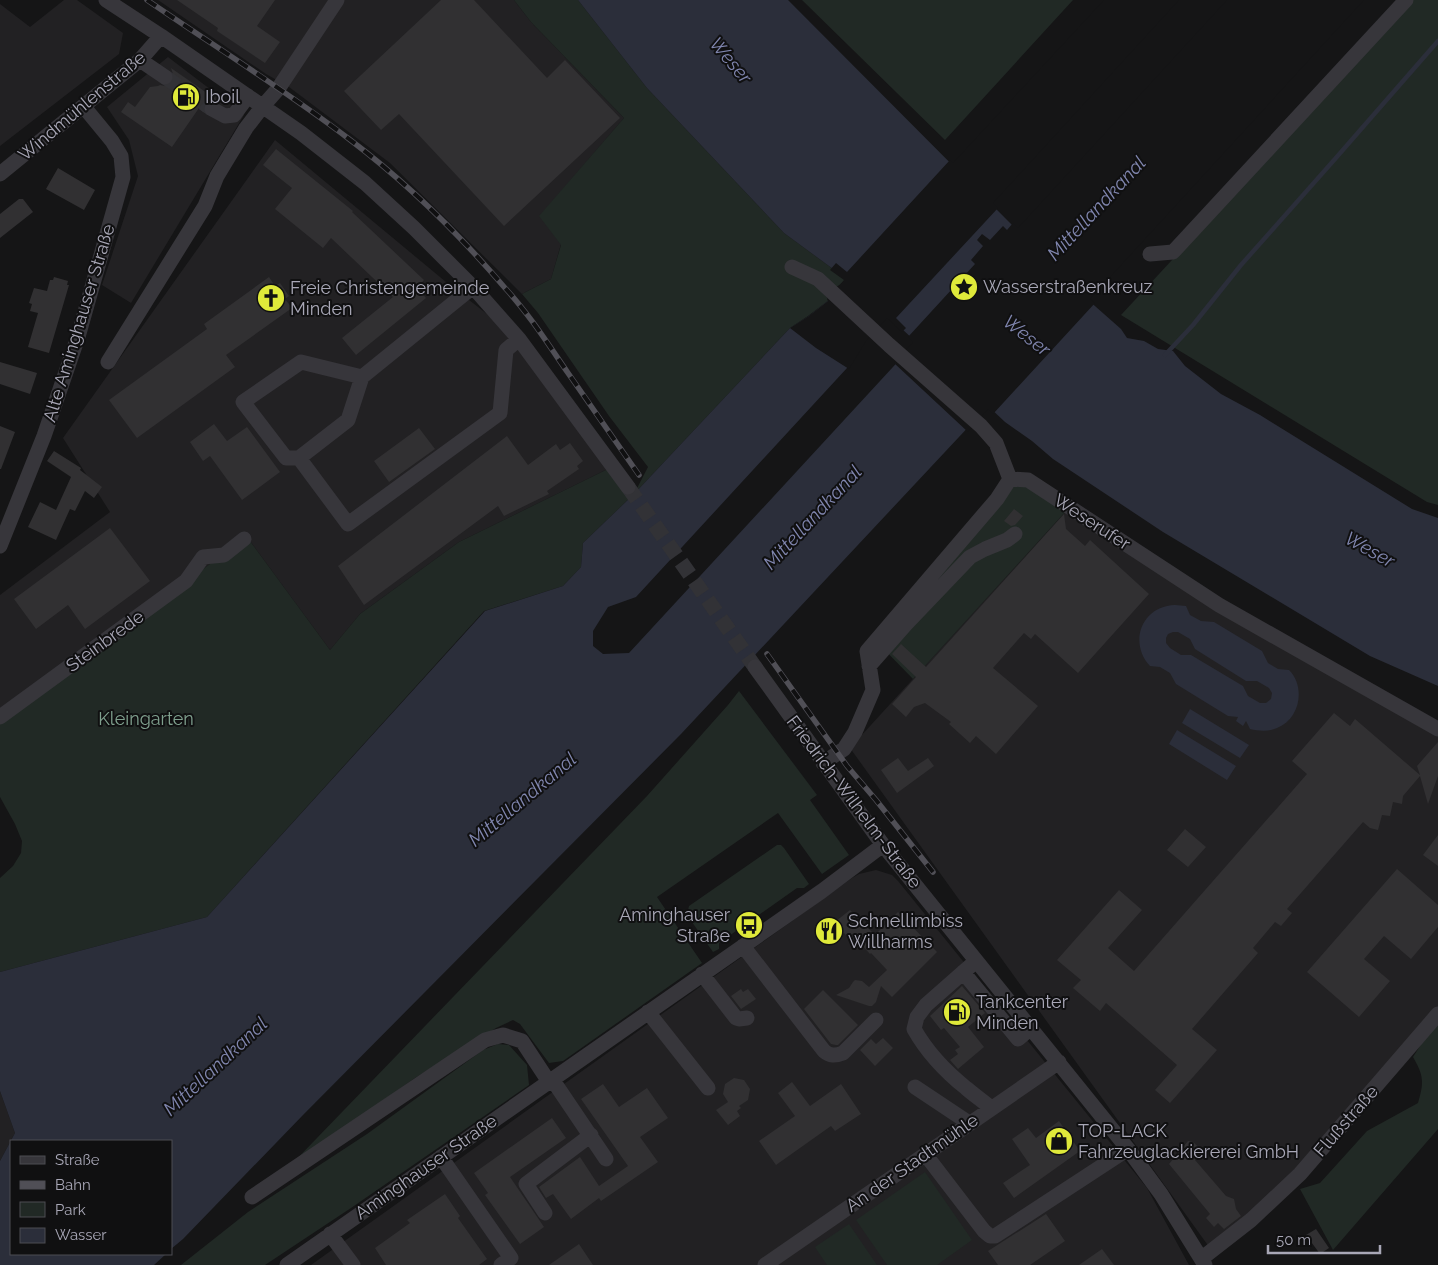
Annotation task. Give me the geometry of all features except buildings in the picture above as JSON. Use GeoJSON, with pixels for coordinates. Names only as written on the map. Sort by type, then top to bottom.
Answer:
{"type":"FeatureCollection","features":[{"type":"Feature","properties":{"kind":"street"},"geometry":{"type":"LineString","coordinates":[[106,0],[301,133],[365,183],[414,228],[473,287],[518,339],[628,487]]}},
{"type":"Feature","properties":{"kind":"street"},"geometry":{"type":"LineString","coordinates":[[108,362],[200,215],[217,176],[246,128],[278,89],[338,0]]}},
{"type":"Feature","properties":{"kind":"street"},"geometry":{"type":"LineString","coordinates":[[1150,254],[1173,252],[1406,0]]}},
{"type":"Feature","properties":{"kind":"street","name":"Windmühlenstraße"},"geometry":{"type":"LineString","coordinates":[[0,174],[140,60],[161,36]]}},
{"type":"Feature","properties":{"kind":"street"},"geometry":{"type":"LineString","coordinates":[[140,60],[165,77]]}},
{"type":"Feature","properties":{"kind":"street"},"geometry":{"type":"LineString","coordinates":[[212,109],[225,116],[234,115],[248,96]]}},
{"type":"Feature","properties":{"kind":"street","name":"Alte Aminghauser Straße"},"geometry":{"type":"LineString","coordinates":[[0,546],[44,436],[78,337],[123,177],[121,156],[112,141],[84,107]]}},
{"type":"Feature","properties":{"kind":"street"},"geometry":{"type":"LineString","coordinates":[[792,267],[818,280],[981,426],[996,443],[1010,478],[992,505],[867,651],[873,690],[855,732],[844,748],[823,764]]}},
{"type":"Feature","properties":{"kind":"street"},"geometry":{"type":"LineString","coordinates":[[362,377],[301,362],[243,402],[286,458],[299,458],[348,420],[362,377],[473,287]]}},
{"type":"Feature","properties":{"kind":"street"},"geometry":{"type":"LineString","coordinates":[[299,458],[348,524],[500,413],[506,350],[518,339]]}},
{"type":"Feature","properties":{"kind":"street","name":"Weserufer"},"geometry":{"type":"LineString","coordinates":[[1010,478],[1028,480],[1219,605],[1438,729]]}},
{"type":"Feature","properties":{"kind":"street"},"geometry":{"type":"LineString","coordinates":[[869,666],[970,557],[1007,540],[1015,534]]}},
{"type":"Feature","properties":{"kind":"street","name":"Steinbrede"},"geometry":{"type":"LineString","coordinates":[[0,717],[186,581],[202,557],[224,555],[244,539]]}},
{"type":"Feature","properties":{"kind":"street","name":"Friedrich-Wilhelm-Straße"},"geometry":{"type":"LineString","coordinates":[[755,667],[883,845],[1128,1149],[1161,1194],[1203,1262]]}},
{"type":"Feature","properties":{"kind":"street","name":"Aminghauser Straße"},"geometry":{"type":"LineString","coordinates":[[287,1265],[822,891],[883,845]]}},
{"type":"Feature","properties":{"kind":"street"},"geometry":{"type":"LineString","coordinates":[[743,946],[827,1054],[837,1055],[843,1053],[876,1020]]}},
{"type":"Feature","properties":{"kind":"street"},"geometry":{"type":"LineString","coordinates":[[976,961],[926,1005],[917,1017],[914,1029],[931,1055],[966,1088],[991,1108]]}},
{"type":"Feature","properties":{"kind":"street"},"geometry":{"type":"LineString","coordinates":[[963,972],[1018,1038],[1031,1028]]}},
{"type":"Feature","properties":{"kind":"street"},"geometry":{"type":"LineString","coordinates":[[702,974],[736,1018],[739,1020],[747,1018]]}},
{"type":"Feature","properties":{"kind":"street"},"geometry":{"type":"LineString","coordinates":[[648,1012],[708,1088]]}},
{"type":"Feature","properties":{"kind":"street","name":"Flußstraße"},"geometry":{"type":"LineString","coordinates":[[1203,1262],[1300,1174],[1438,1014]]}},
{"type":"Feature","properties":{"kind":"street"},"geometry":{"type":"LineString","coordinates":[[252,1197],[485,1040],[503,1035],[522,1041],[591,1135],[606,1159]]}},
{"type":"Feature","properties":{"kind":"street","name":"An der Stadtmühle"},"geometry":{"type":"LineString","coordinates":[[765,1265],[1058,1062]]}},
{"type":"Feature","properties":{"kind":"street"},"geometry":{"type":"LineString","coordinates":[[915,1087],[969,1123]]}},
{"type":"Feature","properties":{"kind":"street"},"geometry":{"type":"LineString","coordinates":[[545,1213],[526,1184],[591,1135]]}},
{"type":"Feature","properties":{"kind":"street"},"geometry":{"type":"LineString","coordinates":[[925,1154],[984,1231],[990,1236],[995,1236],[1128,1149]]}},
{"type":"Feature","properties":{"kind":"street"},"geometry":{"type":"LineString","coordinates":[[441,1157],[512,1258],[501,1265]]}},
{"type":"Feature","properties":{"kind":"street"},"geometry":{"type":"LineString","coordinates":[[330,1234],[353,1265]]}},
{"type":"Feature","properties":{"kind":"shaded area"},"geometry":{"type":"Polygon","coordinates":[[[64,0],[77,0],[123,33],[119,54],[0,146],[0,4],[30,27],[64,0]]]}},
{"type":"Feature","properties":{"kind":"shaded area"},"geometry":{"type":"Polygon","coordinates":[[[158,0],[514,0],[531,22],[624,118],[540,216],[561,244],[551,279],[522,294],[390,163],[289,87],[266,74],[158,0]]]}},
{"type":"Feature","properties":{"kind":"shaded area"},"geometry":{"type":"Polygon","coordinates":[[[168,57],[244,115],[131,303],[102,285],[138,176],[129,140],[107,107],[168,57]]]}},
{"type":"Feature","properties":{"kind":"shaded area"},"geometry":{"type":"Polygon","coordinates":[[[275,140],[446,282],[519,339],[614,466],[459,542],[360,614],[330,650],[247,537],[0,717],[0,595],[110,512],[63,438],[275,140]]]}},
{"type":"Feature","properties":{"kind":"shaded area"},"geometry":{"type":"Polygon","coordinates":[[[1067,510],[1438,728],[1438,1009],[1314,1152],[1212,1251],[850,748],[1067,510]]]}},
{"type":"Feature","properties":{"kind":"shaded area"},"geometry":{"type":"Polygon","coordinates":[[[876,870],[892,875],[898,881],[1147,1188],[1189,1265],[311,1265],[852,878],[859,874],[876,870]]]}},
{"type":"Feature","properties":{"kind":"shaded area"},"geometry":{"type":"Polygon","coordinates":[[[0,1091],[15,1133],[0,1161],[0,1091]]]}},
{"type":"Feature","properties":{"kind":"green space"},"geometry":{"type":"Polygon","coordinates":[[[514,0],[578,0],[647,88],[784,233],[848,280],[824,294],[829,300],[790,328],[634,494],[648,467],[609,416],[538,313],[522,294],[551,279],[561,245],[539,216],[624,118],[531,22],[514,0]]]}},
{"type":"Feature","properties":{"kind":"green space"},"geometry":{"type":"Polygon","coordinates":[[[802,0],[1073,0],[945,140],[802,0]]]}},
{"type":"Feature","properties":{"kind":"green space"},"geometry":{"type":"Polygon","coordinates":[[[1413,0],[1438,0],[1438,505],[1427,502],[1121,315],[1413,0]]]}},
{"type":"Feature","properties":{"kind":"green space","name":"Kleingarten"},"geometry":{"type":"Polygon","coordinates":[[[614,466],[634,494],[583,543],[581,567],[563,586],[484,611],[207,917],[0,972],[0,878],[13,866],[21,853],[22,841],[0,797],[0,717],[247,537],[330,650],[360,614],[459,542],[614,466]]]}},
{"type":"Feature","properties":{"kind":"green space"},"geometry":{"type":"Polygon","coordinates":[[[1018,482],[1067,510],[913,679],[875,640],[1018,482]]]}},
{"type":"Feature","properties":{"kind":"green space"},"geometry":{"type":"Polygon","coordinates":[[[739,691],[817,795],[810,800],[849,855],[822,874],[778,813],[657,897],[702,963],[563,1061],[549,1063],[520,1024],[513,1020],[496,1028],[415,1078],[289,1167],[647,796],[739,691]]]}},
{"type":"Feature","properties":{"kind":"green space"},"geometry":{"type":"Polygon","coordinates":[[[777,845],[781,845],[784,848],[809,884],[804,888],[797,888],[719,943],[719,949],[713,952],[687,915],[689,906],[777,845]]]}},
{"type":"Feature","properties":{"kind":"green space"},"geometry":{"type":"Polygon","coordinates":[[[1436,1021],[1438,1023],[1438,1129],[1333,1250],[1300,1189],[1320,1183],[1367,1131],[1418,1103],[1422,1079],[1413,1057],[1436,1021]]]}},
{"type":"Feature","properties":{"kind":"green space"},"geometry":{"type":"Polygon","coordinates":[[[498,1044],[509,1045],[527,1065],[529,1085],[265,1265],[181,1265],[248,1212],[367,1134],[483,1050],[498,1044]]]}},
{"type":"Feature","properties":{"kind":"green space"},"geometry":{"type":"Polygon","coordinates":[[[925,1172],[972,1240],[937,1265],[887,1265],[856,1220],[925,1172]]]}},
{"type":"Feature","properties":{"kind":"green space"},"geometry":{"type":"Polygon","coordinates":[[[849,1224],[877,1265],[827,1265],[815,1247],[849,1224]]]}},
{"type":"Feature","properties":{"kind":"water"},"geometry":{"type":"Polygon","coordinates":[[[578,0],[788,0],[1018,231],[1087,299],[1121,329],[1127,338],[1144,341],[1158,349],[1173,351],[1185,366],[1221,394],[1260,415],[1412,509],[1438,518],[1438,686],[1370,656],[1163,532],[1053,459],[1005,422],[988,406],[681,734],[172,1248],[172,1140],[11,1140],[15,1133],[0,1091],[0,972],[207,917],[485,611],[563,586],[581,567],[583,543],[634,494],[790,328],[829,300],[848,280],[784,233],[647,88],[578,0]],[[887,315],[864,339],[847,368],[636,597],[608,607],[593,631],[593,646],[603,654],[629,653],[916,342],[887,315]]]}},
{"type":"Feature","properties":{"kind":"water"},"geometry":{"type":"Polygon","coordinates":[[[1186,606],[1190,615],[1201,621],[1214,622],[1262,651],[1268,663],[1278,669],[1289,670],[1298,685],[1299,693],[1298,702],[1291,718],[1285,724],[1274,729],[1264,731],[1250,729],[1246,721],[1243,726],[1236,721],[1238,717],[1228,716],[1176,684],[1170,673],[1160,667],[1150,666],[1143,657],[1140,646],[1142,627],[1147,618],[1164,607],[1186,606]],[[1178,632],[1168,634],[1166,638],[1166,643],[1170,648],[1181,655],[1191,655],[1243,686],[1248,696],[1260,703],[1266,703],[1271,699],[1272,693],[1269,688],[1257,681],[1246,681],[1195,649],[1190,639],[1178,632]]]}},
{"type":"Feature","properties":{"kind":"water"},"geometry":{"type":"Polygon","coordinates":[[[1190,709],[1249,745],[1240,758],[1182,723],[1190,709]]]}},
{"type":"Feature","properties":{"kind":"water"},"geometry":{"type":"Polygon","coordinates":[[[1177,730],[1236,766],[1227,780],[1169,744],[1177,730]]]}},
{"type":"Feature","properties":{"kind":"water"},"geometry":{"type":"Polygon","coordinates":[[[10,1142],[10,1255],[165,1255],[154,1265],[0,1265],[0,1161],[10,1142]]]}},
{"type":"Feature","properties":{"kind":"pier"},"geometry":{"type":"Polygon","coordinates":[[[1104,0],[1179,0],[993,203],[998,208],[896,318],[906,328],[902,332],[887,318],[866,341],[849,369],[816,348],[790,328],[828,301],[827,299],[844,280],[830,270],[836,263],[847,272],[950,160],[953,163],[1104,0]]]}},
{"type":"Feature","properties":{"kind":"pier"},"geometry":{"type":"Polygon","coordinates":[[[1227,0],[1364,0],[1090,299],[1095,303],[993,414],[988,409],[968,432],[894,363],[913,342],[908,337],[975,264],[971,260],[983,246],[977,240],[982,234],[990,240],[1003,226],[1007,230],[1013,223],[1018,228],[1227,0]]]}},
{"type":"Feature","properties":{"kind":"waterway"},"geometry":{"type":"LineString","coordinates":[[1165,355],[1193,325],[1241,265],[1438,41]]}},
{"type":"Feature","properties":{"kind":"tunnel"},"geometry":{"type":"LineString","coordinates":[[165,77],[212,109]]}},
{"type":"Feature","properties":{"kind":"tunnel"},"geometry":{"type":"LineString","coordinates":[[628,487],[755,667]]}},
{"type":"Feature","properties":{"kind":"railway"},"geometry":{"type":"LineString","coordinates":[[147,0],[325,121],[391,173],[431,209],[469,248],[522,308],[639,475]]}},
{"type":"Feature","properties":{"kind":"railway"},"geometry":{"type":"LineString","coordinates":[[767,654],[847,766],[933,872]]}},
{"type":"Feature","properties":{"kind":"place","name":"Iboil"},"geometry":{"type":"Point","coordinates":[186,97]}},
{"type":"Feature","properties":{"kind":"place","name":"Wasserstraßenkreuz"},"geometry":{"type":"Point","coordinates":[964,287]}},
{"type":"Feature","properties":{"kind":"place","name":"Freie Christengemeinde Minden"},"geometry":{"type":"Point","coordinates":[271,298]}},
{"type":"Feature","properties":{"kind":"place","name":"Aminghauser Straße"},"geometry":{"type":"Point","coordinates":[749,925]}},
{"type":"Feature","properties":{"kind":"place","name":"Schnellimbiss Willharms"},"geometry":{"type":"Point","coordinates":[829,931]}},
{"type":"Feature","properties":{"kind":"place","name":"Tankcenter Minden"},"geometry":{"type":"Point","coordinates":[957,1012]}},
{"type":"Feature","properties":{"kind":"place","name":"TOP-LACK Fahrzeuglackiererei GmbH"},"geometry":{"type":"Point","coordinates":[1059,1141]}},
{"type":"Feature","properties":{"kind":"water label","name":"Weser"},"geometry":{"type":"Point","coordinates":[731,60]}},
{"type":"Feature","properties":{"kind":"water label","name":"Mittellandkanal"},"geometry":{"type":"Point","coordinates":[1096,208]}},
{"type":"Feature","properties":{"kind":"water label","name":"Weser"},"geometry":{"type":"Point","coordinates":[1027,335]}},
{"type":"Feature","properties":{"kind":"water label","name":"Mittellandkanal"},"geometry":{"type":"Point","coordinates":[812,517]}},
{"type":"Feature","properties":{"kind":"water label","name":"Weser"},"geometry":{"type":"Point","coordinates":[1370,549]}},
{"type":"Feature","properties":{"kind":"water label","name":"Mittellandkanal"},"geometry":{"type":"Point","coordinates":[522,799]}},
{"type":"Feature","properties":{"kind":"water label","name":"Mittellandkanal"},"geometry":{"type":"Point","coordinates":[215,1066]}}]}
